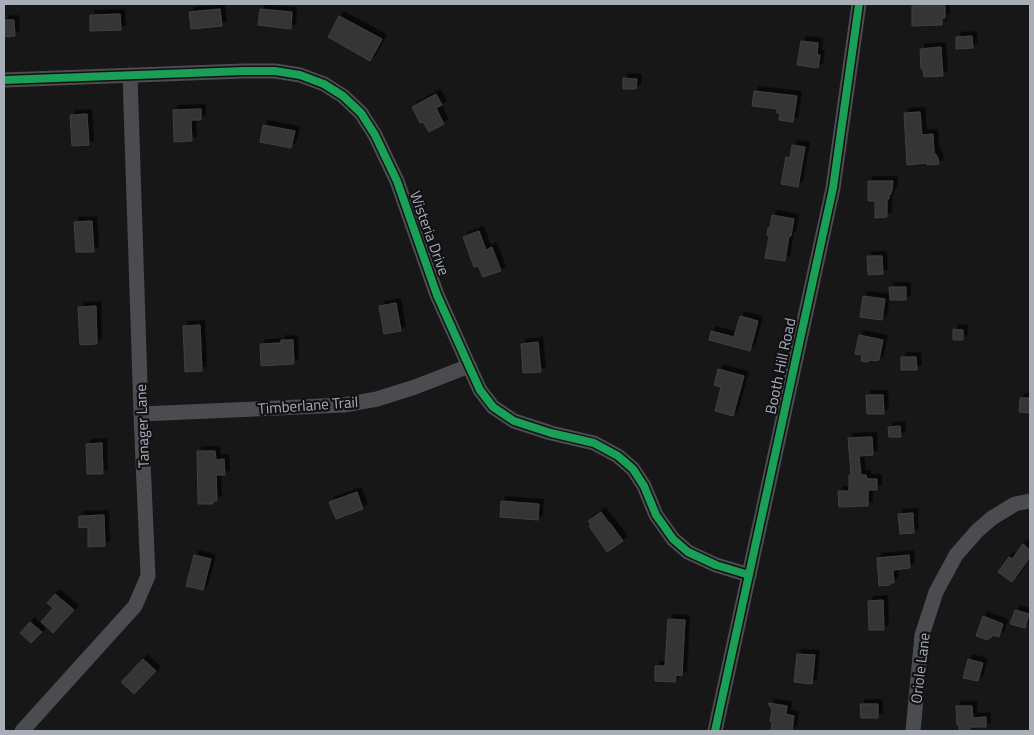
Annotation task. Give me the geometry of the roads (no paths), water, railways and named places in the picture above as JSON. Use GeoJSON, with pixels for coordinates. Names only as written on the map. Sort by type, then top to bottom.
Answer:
{"type":"FeatureCollection","features":[{"type":"Feature","properties":{"kind":"street","name":"Booth Hill Road"},"geometry":{"type":"LineString","coordinates":[[715,731],[833,188],[859,4]]}},
{"type":"Feature","properties":{"kind":"street","name":"Wisteria Drive"},"geometry":{"type":"LineString","coordinates":[[4,80],[275,71],[300,75],[324,84],[343,96],[361,113],[375,135],[397,181],[437,295],[480,390],[492,406],[514,421],[594,443],[618,456],[633,469],[644,486],[656,515],[673,539],[688,552],[716,565],[749,575]]}},
{"type":"Feature","properties":{"kind":"street","name":"Tanager Lane"},"geometry":{"type":"LineString","coordinates":[[22,731],[136,606],[148,576],[130,75]]}},
{"type":"Feature","properties":{"kind":"street","name":"Timberlane Trail"},"geometry":{"type":"LineString","coordinates":[[141,414],[344,405],[377,399],[415,387],[469,366]]}},
{"type":"Feature","properties":{"kind":"street","name":"Oriole Lane"},"geometry":{"type":"LineString","coordinates":[[913,731],[922,635],[936,592],[956,555],[977,531],[992,518],[1015,504],[1030,501]]}}]}
